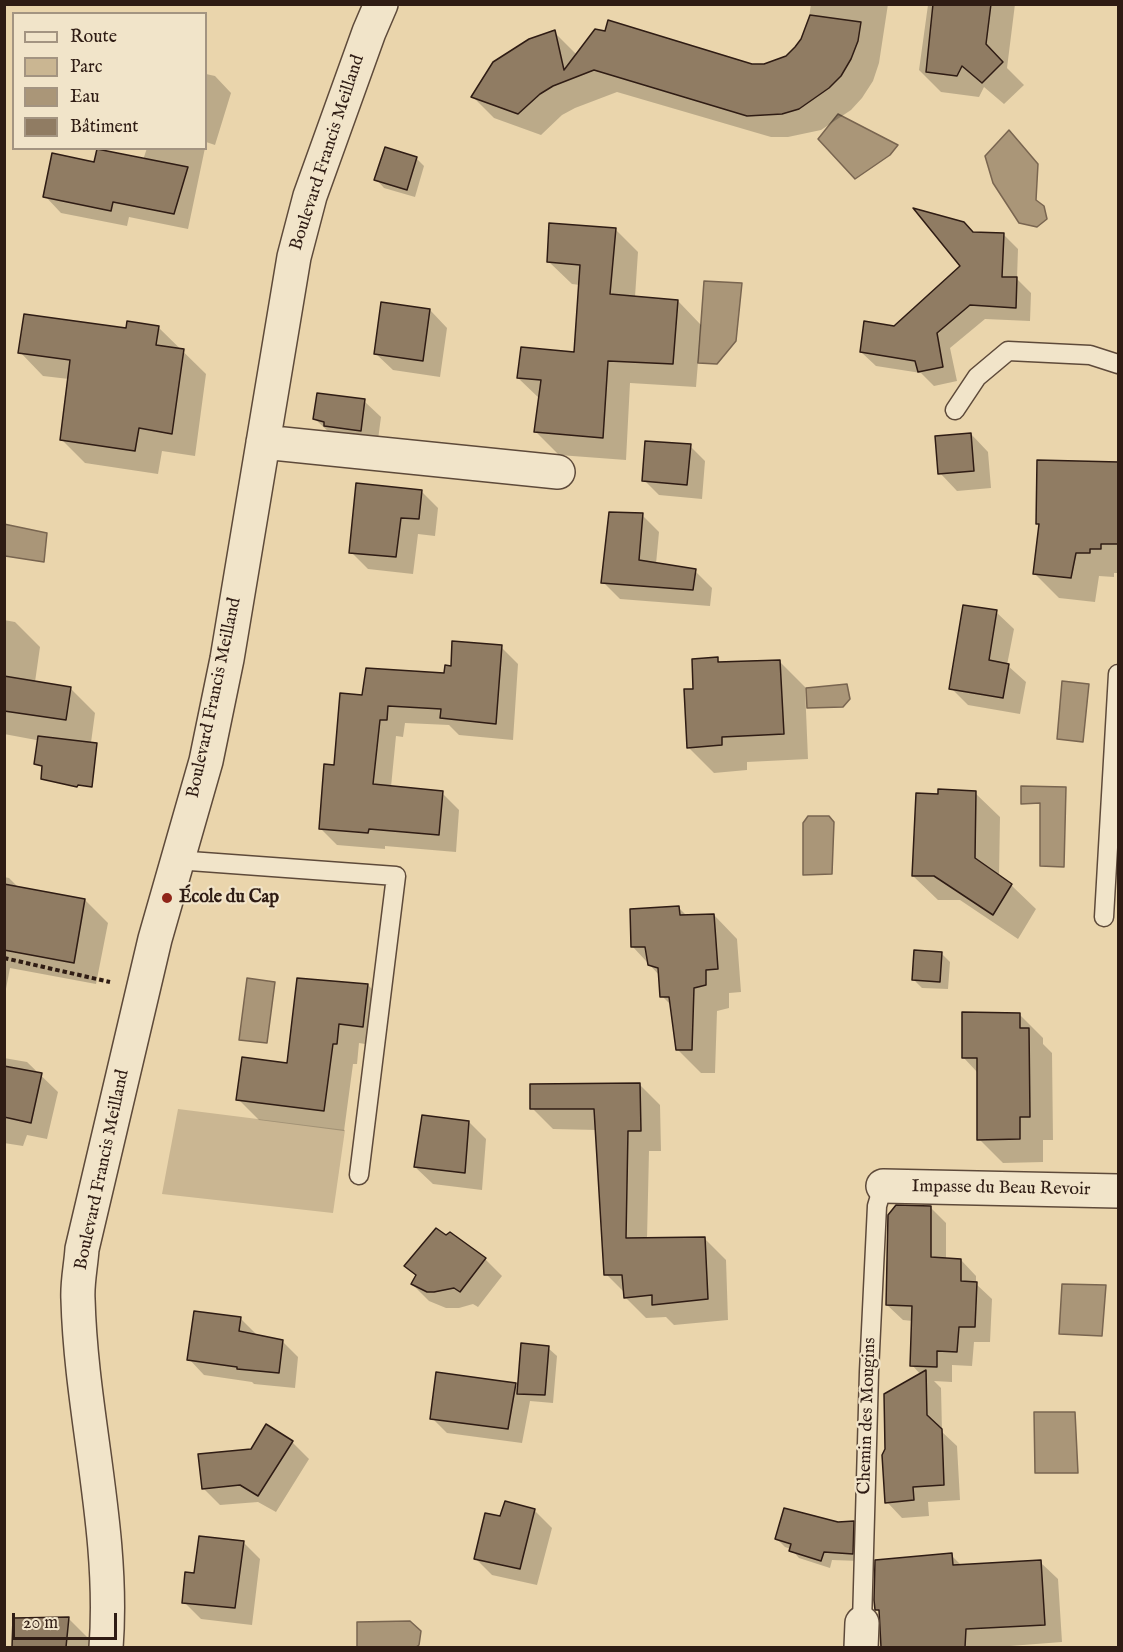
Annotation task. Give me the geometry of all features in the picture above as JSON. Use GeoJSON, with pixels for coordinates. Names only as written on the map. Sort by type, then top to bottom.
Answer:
{"type":"FeatureCollection","features":[{"type":"Feature","properties":{"kind":"street","name":"Boulevard Francis Meilland"},"geometry":{"type":"LineString","coordinates":[[106,1647],[108,1620],[103,1533],[83,1373],[78,1297],[82,1249],[143,990],[176,860],[208,749],[227,659],[294,257],[308,206],[381,4]]}},
{"type":"Feature","properties":{"kind":"street"},"geometry":{"type":"LineString","coordinates":[[263,442],[558,472]]}},
{"type":"Feature","properties":{"kind":"street","name":"Impasse du Beau Revoir"},"geometry":{"type":"LineString","coordinates":[[883,1186],[1119,1191]]}},
{"type":"Feature","properties":{"kind":"lane"},"geometry":{"type":"LineString","coordinates":[[955,410],[977,377],[1008,351],[1090,355],[1119,364]]}},
{"type":"Feature","properties":{"kind":"lane"},"geometry":{"type":"LineString","coordinates":[[1104,917],[1119,674]]}},
{"type":"Feature","properties":{"kind":"lane"},"geometry":{"type":"LineString","coordinates":[[176,860],[396,876],[359,1175]]}},
{"type":"Feature","properties":{"kind":"lane","name":"Chemin des Mougins"},"geometry":{"type":"LineString","coordinates":[[862,1635],[869,1372],[877,1206],[883,1186]]}},
{"type":"Feature","properties":{"kind":"path"},"geometry":{"type":"LineString","coordinates":[[4,958],[143,990]]}},
{"type":"Feature","properties":{"kind":"green space"},"geometry":{"type":"Polygon","coordinates":[[[178,1109],[345,1130],[333,1213],[162,1194],[178,1109]]]}},
{"type":"Feature","properties":{"kind":"water"},"geometry":{"type":"Polygon","coordinates":[[[838,114],[898,145],[890,155],[855,179],[818,139],[838,114]]]}},
{"type":"Feature","properties":{"kind":"water"},"geometry":{"type":"Polygon","coordinates":[[[1009,130],[1038,164],[1036,200],[1044,206],[1047,219],[1037,227],[1019,223],[993,183],[985,156],[1009,130]]]}},
{"type":"Feature","properties":{"kind":"water"},"geometry":{"type":"Polygon","coordinates":[[[704,281],[742,283],[736,341],[717,364],[698,363],[704,281]]]}},
{"type":"Feature","properties":{"kind":"water"},"geometry":{"type":"Polygon","coordinates":[[[4,524],[47,533],[44,562],[5,556],[4,524]]]}},
{"type":"Feature","properties":{"kind":"water"},"geometry":{"type":"Polygon","coordinates":[[[1062,681],[1089,684],[1083,742],[1057,739],[1062,681]]]}},
{"type":"Feature","properties":{"kind":"water"},"geometry":{"type":"Polygon","coordinates":[[[847,684],[850,699],[843,707],[807,708],[806,688],[847,684]]]}},
{"type":"Feature","properties":{"kind":"water"},"geometry":{"type":"Polygon","coordinates":[[[1021,786],[1066,787],[1064,867],[1040,866],[1040,803],[1021,804],[1021,786]]]}},
{"type":"Feature","properties":{"kind":"water"},"geometry":{"type":"Polygon","coordinates":[[[808,816],[829,816],[834,822],[832,874],[803,875],[803,823],[808,816]]]}},
{"type":"Feature","properties":{"kind":"water"},"geometry":{"type":"Polygon","coordinates":[[[247,978],[275,982],[267,1043],[239,1040],[247,978]]]}},
{"type":"Feature","properties":{"kind":"water"},"geometry":{"type":"Polygon","coordinates":[[[1062,1284],[1106,1285],[1102,1336],[1059,1334],[1062,1284]]]}},
{"type":"Feature","properties":{"kind":"water"},"geometry":{"type":"Polygon","coordinates":[[[1034,1412],[1075,1412],[1078,1473],[1035,1473],[1034,1412]]]}},
{"type":"Feature","properties":{"kind":"water"},"geometry":{"type":"Polygon","coordinates":[[[410,1621],[421,1631],[419,1645],[416,1647],[357,1647],[357,1622],[410,1621]]]}},
{"type":"Feature","properties":{"kind":"building"},"geometry":{"type":"Polygon","coordinates":[[[933,4],[991,4],[986,44],[1003,62],[982,83],[962,66],[957,76],[926,72],[933,4]]]}},
{"type":"Feature","properties":{"kind":"building"},"geometry":{"type":"Polygon","coordinates":[[[810,15],[861,22],[858,41],[841,76],[829,88],[799,109],[782,114],[747,116],[594,70],[553,86],[540,94],[518,114],[471,97],[493,62],[529,39],[555,30],[564,70],[595,29],[605,31],[608,20],[752,64],[764,64],[786,56],[795,47],[801,39],[810,15]]]}},
{"type":"Feature","properties":{"kind":"building"},"geometry":{"type":"Polygon","coordinates":[[[385,147],[417,157],[407,190],[374,180],[385,147]]]}},
{"type":"Feature","properties":{"kind":"building"},"geometry":{"type":"Polygon","coordinates":[[[97,150],[102,150],[188,167],[174,214],[113,202],[111,211],[43,197],[52,153],[94,162],[97,150]]]}},
{"type":"Feature","properties":{"kind":"building"},"geometry":{"type":"Polygon","coordinates":[[[913,208],[964,222],[973,232],[1004,233],[1002,277],[1017,277],[1016,308],[970,305],[937,333],[943,367],[918,372],[915,361],[860,352],[864,321],[894,326],[960,266],[913,208]]]}},
{"type":"Feature","properties":{"kind":"building"},"geometry":{"type":"Polygon","coordinates":[[[549,223],[616,228],[610,294],[678,300],[673,364],[608,361],[603,438],[534,432],[541,380],[517,378],[521,347],[574,352],[580,265],[547,262],[549,223]]]}},
{"type":"Feature","properties":{"kind":"building"},"geometry":{"type":"Polygon","coordinates":[[[381,302],[430,309],[423,361],[374,354],[381,302]]]}},
{"type":"Feature","properties":{"kind":"building"},"geometry":{"type":"Polygon","coordinates":[[[24,314],[126,328],[127,321],[159,326],[156,345],[184,349],[172,434],[139,428],[135,451],[60,440],[70,360],[18,353],[24,314]]]}},
{"type":"Feature","properties":{"kind":"building"},"geometry":{"type":"Polygon","coordinates":[[[317,393],[365,399],[361,431],[324,426],[324,422],[313,419],[317,393]]]}},
{"type":"Feature","properties":{"kind":"building"},"geometry":{"type":"Polygon","coordinates":[[[971,433],[974,471],[938,474],[935,436],[971,433]]]}},
{"type":"Feature","properties":{"kind":"building"},"geometry":{"type":"Polygon","coordinates":[[[645,441],[691,444],[687,485],[642,481],[645,441]]]}},
{"type":"Feature","properties":{"kind":"building"},"geometry":{"type":"Polygon","coordinates":[[[1037,460],[1119,462],[1119,544],[1101,544],[1101,549],[1090,549],[1090,553],[1076,553],[1071,578],[1033,574],[1039,524],[1036,524],[1037,460]]]}},
{"type":"Feature","properties":{"kind":"building"},"geometry":{"type":"Polygon","coordinates":[[[356,483],[422,490],[419,519],[401,518],[396,557],[349,553],[356,483]]]}},
{"type":"Feature","properties":{"kind":"building"},"geometry":{"type":"Polygon","coordinates":[[[609,512],[643,513],[639,560],[696,569],[693,590],[601,583],[609,512]]]}},
{"type":"Feature","properties":{"kind":"building"},"geometry":{"type":"Polygon","coordinates":[[[963,605],[997,610],[989,660],[1009,664],[1003,698],[949,689],[963,605]]]}},
{"type":"Feature","properties":{"kind":"building"},"geometry":{"type":"Polygon","coordinates":[[[452,641],[502,645],[496,724],[440,718],[441,709],[388,706],[387,720],[380,720],[373,784],[443,791],[439,835],[369,829],[368,833],[319,829],[324,764],[334,765],[340,693],[362,695],[366,668],[444,673],[445,665],[451,666],[452,641]]]}},
{"type":"Feature","properties":{"kind":"building"},"geometry":{"type":"Polygon","coordinates":[[[718,657],[718,662],[780,660],[784,734],[722,737],[722,745],[687,748],[684,689],[693,689],[692,659],[718,657]]]}},
{"type":"Feature","properties":{"kind":"building"},"geometry":{"type":"Polygon","coordinates":[[[4,676],[71,687],[66,720],[4,711],[4,676]]]}},
{"type":"Feature","properties":{"kind":"building"},"geometry":{"type":"Polygon","coordinates":[[[38,736],[97,743],[92,787],[78,785],[77,787],[41,779],[42,766],[34,764],[38,736]]]}},
{"type":"Feature","properties":{"kind":"building"},"geometry":{"type":"Polygon","coordinates":[[[938,789],[976,791],[975,858],[1012,884],[993,915],[934,876],[912,876],[916,793],[938,794],[938,789]]]}},
{"type":"Feature","properties":{"kind":"building"},"geometry":{"type":"Polygon","coordinates":[[[4,884],[85,899],[74,963],[4,950],[4,884]]]}},
{"type":"Feature","properties":{"kind":"building"},"geometry":{"type":"Polygon","coordinates":[[[679,906],[680,915],[714,914],[718,969],[706,970],[706,985],[694,988],[692,1050],[676,1050],[669,997],[660,997],[658,968],[648,965],[645,947],[631,947],[630,909],[679,906]]]}},
{"type":"Feature","properties":{"kind":"building"},"geometry":{"type":"Polygon","coordinates":[[[914,950],[942,952],[940,982],[912,980],[914,950]]]}},
{"type":"Feature","properties":{"kind":"building"},"geometry":{"type":"Polygon","coordinates":[[[297,978],[368,984],[363,1027],[339,1024],[337,1044],[333,1044],[324,1111],[236,1100],[242,1057],[287,1063],[297,978]]]}},
{"type":"Feature","properties":{"kind":"building"},"geometry":{"type":"Polygon","coordinates":[[[962,1012],[1020,1013],[1020,1028],[1029,1028],[1030,1117],[1020,1117],[1020,1139],[977,1140],[977,1058],[962,1058],[962,1012]]]}},
{"type":"Feature","properties":{"kind":"building"},"geometry":{"type":"Polygon","coordinates":[[[4,1066],[42,1073],[31,1123],[4,1117],[4,1066]]]}},
{"type":"Feature","properties":{"kind":"building"},"geometry":{"type":"Polygon","coordinates":[[[640,1083],[641,1131],[628,1131],[626,1238],[705,1237],[708,1299],[652,1305],[652,1295],[624,1298],[622,1275],[604,1275],[594,1109],[530,1109],[530,1084],[640,1083]]]}},
{"type":"Feature","properties":{"kind":"building"},"geometry":{"type":"Polygon","coordinates":[[[422,1115],[469,1121],[465,1173],[414,1167],[422,1115]]]}},
{"type":"Feature","properties":{"kind":"building"},"geometry":{"type":"Polygon","coordinates":[[[896,1205],[931,1206],[931,1257],[961,1259],[961,1281],[977,1282],[975,1327],[959,1327],[957,1352],[937,1351],[937,1367],[910,1366],[912,1306],[886,1305],[888,1215],[896,1205]]]}},
{"type":"Feature","properties":{"kind":"building"},"geometry":{"type":"Polygon","coordinates":[[[436,1228],[446,1235],[450,1232],[486,1258],[460,1292],[454,1288],[427,1292],[411,1284],[416,1275],[404,1266],[436,1228]]]}},
{"type":"Feature","properties":{"kind":"building"},"geometry":{"type":"Polygon","coordinates":[[[194,1311],[241,1317],[239,1331],[283,1340],[279,1373],[237,1369],[237,1367],[187,1360],[194,1311]]]}},
{"type":"Feature","properties":{"kind":"building"},"geometry":{"type":"Polygon","coordinates":[[[521,1343],[549,1346],[545,1395],[517,1394],[521,1343]]]}},
{"type":"Feature","properties":{"kind":"building"},"geometry":{"type":"Polygon","coordinates":[[[926,1370],[927,1415],[942,1429],[944,1485],[913,1487],[914,1500],[885,1503],[882,1455],[885,1449],[884,1394],[926,1370]]]}},
{"type":"Feature","properties":{"kind":"building"},"geometry":{"type":"Polygon","coordinates":[[[436,1372],[516,1383],[508,1429],[430,1419],[436,1372]]]}},
{"type":"Feature","properties":{"kind":"building"},"geometry":{"type":"Polygon","coordinates":[[[266,1424],[293,1441],[258,1496],[240,1485],[202,1489],[198,1454],[251,1449],[266,1424]]]}},
{"type":"Feature","properties":{"kind":"building"},"geometry":{"type":"Polygon","coordinates":[[[505,1501],[535,1509],[520,1569],[474,1559],[485,1513],[500,1516],[505,1501]]]}},
{"type":"Feature","properties":{"kind":"building"},"geometry":{"type":"Polygon","coordinates":[[[784,1508],[838,1522],[854,1521],[853,1554],[824,1552],[821,1561],[789,1551],[791,1544],[775,1539],[784,1508]]]}},
{"type":"Feature","properties":{"kind":"building"},"geometry":{"type":"Polygon","coordinates":[[[199,1536],[244,1541],[235,1608],[182,1603],[185,1572],[194,1573],[199,1536]]]}},
{"type":"Feature","properties":{"kind":"building"},"geometry":{"type":"Polygon","coordinates":[[[952,1553],[953,1565],[1041,1560],[1045,1625],[966,1629],[965,1647],[881,1647],[879,1610],[875,1610],[874,1600],[875,1560],[952,1553]]]}},
{"type":"Feature","properties":{"kind":"building"},"geometry":{"type":"Polygon","coordinates":[[[69,1617],[66,1647],[12,1647],[13,1618],[69,1617]]]}},
{"type":"Feature","properties":{"kind":"place","name":"École du Cap"},"geometry":{"type":"Point","coordinates":[167,898]}}]}
